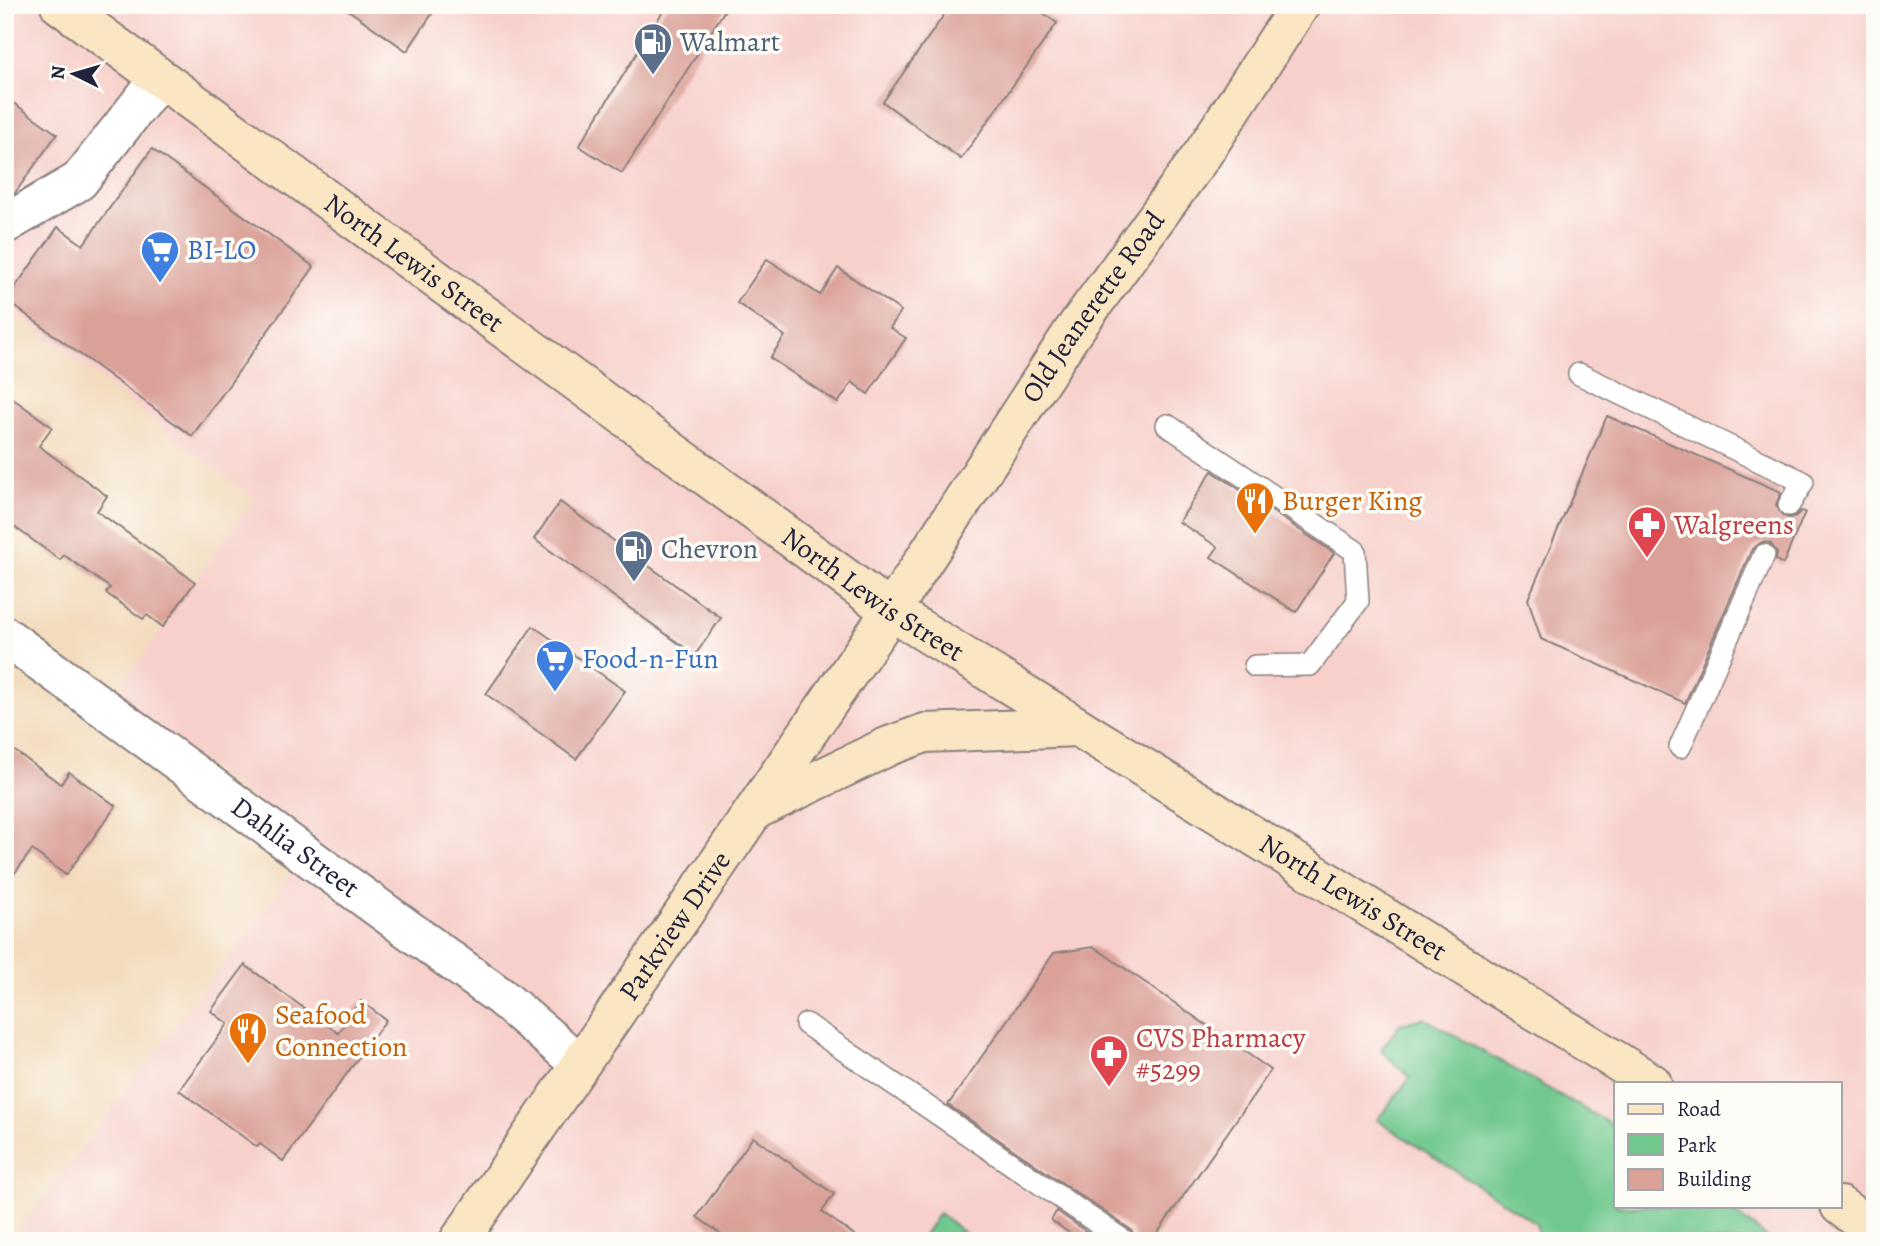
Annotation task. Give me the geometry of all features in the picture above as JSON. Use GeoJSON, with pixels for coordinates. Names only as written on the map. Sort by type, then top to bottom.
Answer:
{"type":"FeatureCollection","features":[{"type":"Feature","properties":{"kind":"main road","name":"North Lewis Street"},"geometry":{"type":"LineString","coordinates":[[60,5],[891,611],[1650,1082]]}},
{"type":"Feature","properties":{"kind":"main road","name":"Old Jeanerette Road"},"geometry":{"type":"LineString","coordinates":[[891,611],[1072,333],[1202,155],[1300,5]]}},
{"type":"Feature","properties":{"kind":"main road","name":"Parkview Drive"},"geometry":{"type":"LineString","coordinates":[[459,1241],[891,611]]}},
{"type":"Feature","properties":{"kind":"main road"},"geometry":{"type":"LineString","coordinates":[[755,810],[889,746],[925,733],[1078,727]]}},
{"type":"Feature","properties":{"kind":"street"},"geometry":{"type":"LineString","coordinates":[[5,224],[79,181],[159,79]]}},
{"type":"Feature","properties":{"kind":"street","name":"Dahlia Street"},"geometry":{"type":"LineString","coordinates":[[5,636],[501,998],[580,1063]]}},
{"type":"Feature","properties":{"kind":"lane"},"geometry":{"type":"LineString","coordinates":[[1579,374],[1803,482],[1789,505]]}},
{"type":"Feature","properties":{"kind":"lane"},"geometry":{"type":"LineString","coordinates":[[1167,425],[1355,551],[1358,601],[1310,664],[1255,666]]}},
{"type":"Feature","properties":{"kind":"lane"},"geometry":{"type":"LineString","coordinates":[[1680,747],[1764,555]]}},
{"type":"Feature","properties":{"kind":"lane"},"geometry":{"type":"LineString","coordinates":[[806,1024],[1124,1241]]}},
{"type":"Feature","properties":{"kind":"shaded area"},"geometry":{"type":"Polygon","coordinates":[[[5,5],[1875,5],[1875,1241],[11,1241],[314,844],[114,697],[254,498],[5,306],[5,5]]]}},
{"type":"Feature","properties":{"kind":"green space"},"geometry":{"type":"Polygon","coordinates":[[[1424,1018],[1614,1126],[1614,1208],[1729,1208],[1772,1241],[1537,1241],[1537,1224],[1377,1120],[1410,1078],[1381,1050],[1400,1024],[1424,1018]]]}},
{"type":"Feature","properties":{"kind":"green space"},"geometry":{"type":"Polygon","coordinates":[[[939,1213],[974,1241],[920,1241],[939,1213]]]}},
{"type":"Feature","properties":{"kind":"building"},"geometry":{"type":"Polygon","coordinates":[[[341,5],[438,5],[407,51],[341,5]]]}},
{"type":"Feature","properties":{"kind":"building","name":"Walmart"},"geometry":{"type":"Polygon","coordinates":[[[667,5],[728,5],[622,173],[579,146],[667,5]]]}},
{"type":"Feature","properties":{"kind":"building"},"geometry":{"type":"Polygon","coordinates":[[[951,5],[1032,5],[1057,23],[961,159],[883,102],[951,5]]]}},
{"type":"Feature","properties":{"kind":"building"},"geometry":{"type":"Polygon","coordinates":[[[5,97],[57,134],[15,193],[5,199],[5,97]]]}},
{"type":"Feature","properties":{"kind":"building","name":"BI-LO"},"geometry":{"type":"Polygon","coordinates":[[[152,149],[314,267],[192,436],[6,300],[58,227],[83,245],[152,149]]]}},
{"type":"Feature","properties":{"kind":"building"},"geometry":{"type":"Polygon","coordinates":[[[767,259],[820,295],[838,268],[901,311],[890,328],[906,338],[868,394],[852,382],[838,403],[770,358],[785,336],[737,303],[767,259]]]}},
{"type":"Feature","properties":{"kind":"building"},"geometry":{"type":"Polygon","coordinates":[[[5,393],[52,427],[39,446],[107,496],[97,511],[195,582],[163,627],[147,615],[143,619],[106,593],[110,588],[64,555],[60,560],[5,520],[5,393]]]}},
{"type":"Feature","properties":{"kind":"building","name":"Walgreens"},"geometry":{"type":"Polygon","coordinates":[[[1607,416],[1781,492],[1776,505],[1783,516],[1789,518],[1801,511],[1805,512],[1783,564],[1776,560],[1777,553],[1770,543],[1762,542],[1752,549],[1685,703],[1541,639],[1528,599],[1607,416]]]}},
{"type":"Feature","properties":{"kind":"building","name":"Burger King"},"geometry":{"type":"Polygon","coordinates":[[[1212,471],[1334,553],[1296,612],[1211,557],[1218,547],[1179,522],[1212,471]]]}},
{"type":"Feature","properties":{"kind":"building","name":"Chevron"},"geometry":{"type":"Polygon","coordinates":[[[560,502],[721,618],[695,655],[534,539],[560,502]]]}},
{"type":"Feature","properties":{"kind":"building","name":"Food-n-Fun"},"geometry":{"type":"Polygon","coordinates":[[[533,626],[625,691],[576,759],[486,694],[533,626]]]}},
{"type":"Feature","properties":{"kind":"building"},"geometry":{"type":"Polygon","coordinates":[[[5,744],[61,784],[69,772],[116,806],[66,875],[32,850],[5,886],[5,744]]]}},
{"type":"Feature","properties":{"kind":"building","name":"CVS Pharmacy #5299"},"geometry":{"type":"Polygon","coordinates":[[[1094,947],[1271,1070],[1152,1241],[1137,1241],[1131,1230],[948,1105],[1054,953],[1094,947]]]}},
{"type":"Feature","properties":{"kind":"building","name":"Seafood Connection"},"geometry":{"type":"Polygon","coordinates":[[[245,965],[338,1033],[361,1001],[386,1020],[283,1161],[260,1144],[257,1147],[179,1090],[228,1024],[211,1011],[245,965]]]}},
{"type":"Feature","properties":{"kind":"building"},"geometry":{"type":"Polygon","coordinates":[[[753,1137],[834,1194],[822,1212],[863,1241],[731,1241],[697,1217],[753,1137]]]}},
{"type":"Feature","properties":{"kind":"building"},"geometry":{"type":"Polygon","coordinates":[[[1057,1211],[1100,1241],[1081,1241],[1051,1220],[1057,1211]]]}},
{"type":"Feature","properties":{"kind":"place","name":"Walmart"},"geometry":{"type":"Point","coordinates":[653,76]}},
{"type":"Feature","properties":{"kind":"place","name":"BI-LO"},"geometry":{"type":"Point","coordinates":[160,284]}},
{"type":"Feature","properties":{"kind":"place","name":"Burger King"},"geometry":{"type":"Point","coordinates":[1255,535]}},
{"type":"Feature","properties":{"kind":"place","name":"Walgreens"},"geometry":{"type":"Point","coordinates":[1647,559]}},
{"type":"Feature","properties":{"kind":"place","name":"Chevron"},"geometry":{"type":"Point","coordinates":[634,583]}},
{"type":"Feature","properties":{"kind":"place","name":"Food-n-Fun"},"geometry":{"type":"Point","coordinates":[555,693]}},
{"type":"Feature","properties":{"kind":"place","name":"Seafood Connection"},"geometry":{"type":"Point","coordinates":[248,1065]}},
{"type":"Feature","properties":{"kind":"place","name":"CVS Pharmacy #5299"},"geometry":{"type":"Point","coordinates":[1109,1088]}}]}
